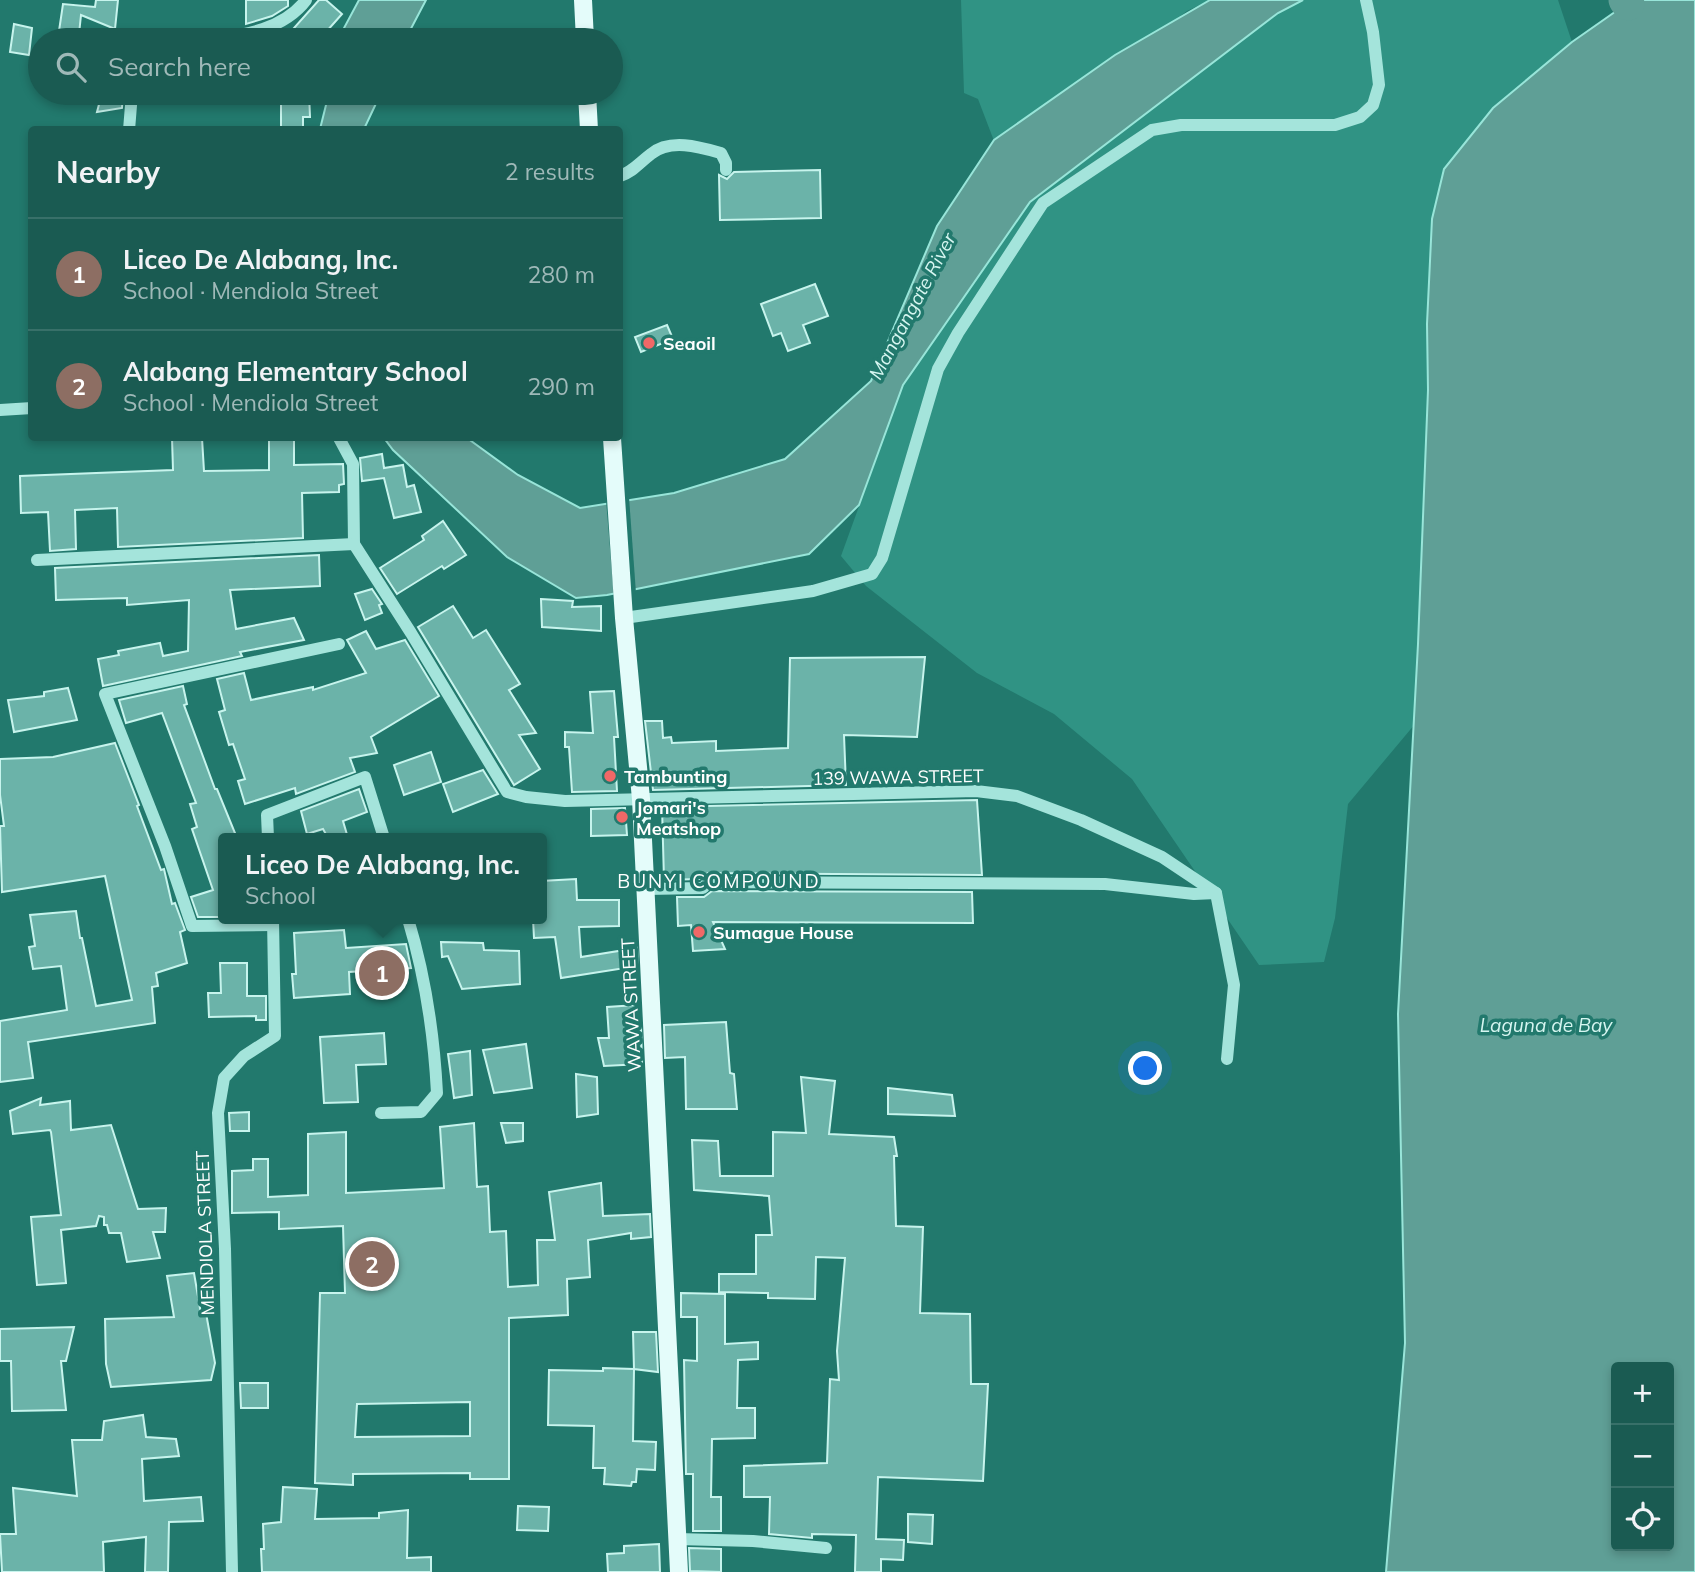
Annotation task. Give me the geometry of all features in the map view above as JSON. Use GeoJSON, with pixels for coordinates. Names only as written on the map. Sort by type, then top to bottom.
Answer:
{"type":"FeatureCollection","features":[{"type":"Feature","properties":{"kind":"main road"},"geometry":{"type":"LineString","coordinates":[[583,0],[584,28]]}},
{"type":"Feature","properties":{"kind":"main road"},"geometry":{"type":"LineString","coordinates":[[588,105],[589,126]]}},
{"type":"Feature","properties":{"kind":"main road","name":"WAWA STREET"},"geometry":{"type":"LineString","coordinates":[[612,441],[623,611],[641,799],[679,1572]]}},
{"type":"Feature","properties":{"kind":"street"},"geometry":{"type":"LineString","coordinates":[[265,28],[278,22],[306,0]]}},
{"type":"Feature","properties":{"kind":"street"},"geometry":{"type":"LineString","coordinates":[[623,611],[813,591],[872,574],[882,558],[938,369],[958,333],[1043,203],[1152,130],[1181,125],[1335,125],[1360,117],[1373,105],[1379,85],[1366,0]]}},
{"type":"Feature","properties":{"kind":"street"},"geometry":{"type":"LineString","coordinates":[[129,126],[131,105]]}},
{"type":"Feature","properties":{"kind":"street"},"geometry":{"type":"LineString","coordinates":[[623,175],[635,170],[653,151],[665,147],[692,145],[720,153],[726,163],[726,170]]}},
{"type":"Feature","properties":{"kind":"street"},"geometry":{"type":"LineString","coordinates":[[0,410],[28,408]]}},
{"type":"Feature","properties":{"kind":"street"},"geometry":{"type":"LineString","coordinates":[[37,560],[354,544],[353,464],[341,441]]}},
{"type":"Feature","properties":{"kind":"street","name":"139 WAWA STREET"},"geometry":{"type":"LineString","coordinates":[[354,544],[507,792],[565,801],[976,791],[1017,796],[1081,820],[1162,857],[1216,893]]}},
{"type":"Feature","properties":{"kind":"street"},"geometry":{"type":"LineString","coordinates":[[232,924],[192,926],[105,694],[339,644]]}},
{"type":"Feature","properties":{"kind":"street"},"geometry":{"type":"LineString","coordinates":[[268,833],[267,815],[365,777],[382,833]]}},
{"type":"Feature","properties":{"kind":"street"},"geometry":{"type":"LineString","coordinates":[[646,889],[703,888],[708,882],[984,882],[1105,884],[1194,894],[1216,893],[1234,985],[1227,1059]]}},
{"type":"Feature","properties":{"kind":"street","name":"MENDIOLA STREET"},"geometry":{"type":"LineString","coordinates":[[232,1572],[225,1249],[218,1113],[224,1078],[244,1056],[275,1037],[273,924]]}},
{"type":"Feature","properties":{"kind":"street"},"geometry":{"type":"LineString","coordinates":[[381,1113],[421,1112],[437,1093],[435,1045],[410,924]]}},
{"type":"Feature","properties":{"kind":"street"},"geometry":{"type":"LineString","coordinates":[[677,1539],[752,1541],[826,1548]]}},
{"type":"Feature","properties":{"kind":"green space"},"geometry":{"type":"Polygon","coordinates":[[[961,0],[1210,0],[1187,11],[999,154],[978,99],[964,93],[961,0]]]}},
{"type":"Feature","properties":{"kind":"green space"},"geometry":{"type":"Polygon","coordinates":[[[1303,0],[1558,0],[1572,42],[1493,108],[1444,169],[1432,219],[1415,724],[1348,804],[1335,918],[1324,962],[1259,965],[1132,779],[1054,714],[977,673],[866,586],[841,556],[903,385],[1030,202],[1278,13],[1303,0]]]}},
{"type":"Feature","properties":{"kind":"water"},"geometry":{"type":"Polygon","coordinates":[[[359,0],[426,0],[411,28],[344,28],[359,0]]]}},
{"type":"Feature","properties":{"kind":"water"},"geometry":{"type":"Polygon","coordinates":[[[1210,0],[1303,0],[1278,13],[1030,202],[903,385],[859,505],[809,554],[607,595],[576,598],[507,557],[386,441],[471,441],[518,475],[580,508],[674,493],[785,459],[871,381],[937,226],[994,140],[1115,55],[1210,0]]]}},
{"type":"Feature","properties":{"kind":"water","name":"Laguna de Bay"},"geometry":{"type":"Polygon","coordinates":[[[1632,0],[1695,0],[1695,1572],[1386,1572],[1405,1343],[1398,1014],[1418,644],[1432,219],[1444,169],[1493,108],[1572,42],[1632,0]]]}},
{"type":"Feature","properties":{"kind":"water"},"geometry":{"type":"Polygon","coordinates":[[[326,105],[375,105],[365,126],[321,126],[326,105]]]}},
{"type":"Feature","properties":{"kind":"pier"},"geometry":{"type":"Polygon","coordinates":[[[629,497],[636,593],[614,597],[606,500],[629,497]]]}},
{"type":"Feature","properties":{"kind":"building"},"geometry":{"type":"Polygon","coordinates":[[[96,0],[118,0],[115,28],[81,15],[80,28],[59,28],[63,4],[95,7],[96,0]]]}},
{"type":"Feature","properties":{"kind":"building"},"geometry":{"type":"Polygon","coordinates":[[[246,0],[288,0],[288,6],[272,16],[246,24],[246,0]]]}},
{"type":"Feature","properties":{"kind":"building"},"geometry":{"type":"Polygon","coordinates":[[[319,0],[326,0],[342,14],[330,28],[294,28],[319,0]]]}},
{"type":"Feature","properties":{"kind":"building"},"geometry":{"type":"Polygon","coordinates":[[[14,24],[32,28],[28,28],[28,55],[10,52],[14,24]]]}},
{"type":"Feature","properties":{"kind":"building"},"geometry":{"type":"Polygon","coordinates":[[[99,105],[122,105],[122,108],[97,112],[99,105]]]}},
{"type":"Feature","properties":{"kind":"building"},"geometry":{"type":"Polygon","coordinates":[[[281,105],[310,105],[310,117],[303,117],[303,126],[281,126],[281,105]]]}},
{"type":"Feature","properties":{"kind":"building"},"geometry":{"type":"Polygon","coordinates":[[[820,170],[821,218],[720,220],[719,175],[727,179],[734,172],[820,170]]]}},
{"type":"Feature","properties":{"kind":"building"},"geometry":{"type":"Polygon","coordinates":[[[815,284],[828,316],[803,325],[810,343],[788,351],[781,333],[773,336],[761,304],[815,284]]]}},
{"type":"Feature","properties":{"kind":"building"},"geometry":{"type":"Polygon","coordinates":[[[667,325],[673,339],[641,352],[635,337],[667,325]]]}},
{"type":"Feature","properties":{"kind":"building"},"geometry":{"type":"Polygon","coordinates":[[[172,441],[202,441],[204,471],[269,470],[269,441],[294,441],[294,465],[343,464],[344,484],[339,485],[339,492],[302,493],[303,538],[118,547],[117,508],[75,510],[76,549],[50,551],[48,512],[21,513],[20,476],[173,470],[172,441]]]}},
{"type":"Feature","properties":{"kind":"building"},"geometry":{"type":"Polygon","coordinates":[[[382,454],[384,468],[403,465],[407,487],[414,485],[421,512],[394,518],[384,478],[362,481],[360,458],[382,454]]]}},
{"type":"Feature","properties":{"kind":"building"},"geometry":{"type":"Polygon","coordinates":[[[443,521],[466,555],[444,569],[442,566],[397,594],[380,568],[424,540],[422,536],[443,521]]]}},
{"type":"Feature","properties":{"kind":"building"},"geometry":{"type":"Polygon","coordinates":[[[319,555],[320,586],[230,590],[236,629],[294,618],[304,640],[240,652],[242,656],[103,686],[98,659],[119,655],[118,651],[160,643],[163,656],[188,651],[189,600],[127,605],[127,598],[56,600],[55,568],[319,555]]]}},
{"type":"Feature","properties":{"kind":"building"},"geometry":{"type":"Polygon","coordinates":[[[372,589],[382,604],[379,605],[382,613],[365,620],[355,594],[372,589]]]}},
{"type":"Feature","properties":{"kind":"building"},"geometry":{"type":"Polygon","coordinates":[[[541,599],[573,601],[572,607],[601,606],[601,631],[542,627],[541,599]]]}},
{"type":"Feature","properties":{"kind":"building"},"geometry":{"type":"Polygon","coordinates":[[[453,606],[473,638],[486,630],[520,684],[509,690],[536,733],[519,735],[540,769],[514,785],[418,627],[453,606]]]}},
{"type":"Feature","properties":{"kind":"building"},"geometry":{"type":"Polygon","coordinates":[[[366,631],[376,649],[405,640],[439,696],[371,737],[377,753],[350,758],[355,772],[296,794],[295,788],[245,804],[238,781],[245,779],[233,744],[229,745],[219,712],[225,710],[217,679],[244,673],[251,700],[313,687],[313,690],[366,673],[347,640],[366,631]]]}},
{"type":"Feature","properties":{"kind":"building"},"geometry":{"type":"Polygon","coordinates":[[[925,657],[917,737],[844,735],[846,785],[653,790],[645,721],[662,721],[663,738],[671,737],[672,743],[716,741],[716,751],[788,748],[790,658],[925,657]]]}},
{"type":"Feature","properties":{"kind":"building"},"geometry":{"type":"Polygon","coordinates":[[[183,686],[187,704],[184,705],[215,789],[235,833],[218,833],[218,917],[198,917],[191,897],[213,890],[192,829],[197,827],[190,804],[196,803],[162,713],[126,723],[119,700],[183,686]]]}},
{"type":"Feature","properties":{"kind":"building"},"geometry":{"type":"Polygon","coordinates":[[[68,688],[77,720],[14,732],[8,700],[44,696],[44,692],[68,688]]]}},
{"type":"Feature","properties":{"kind":"building"},"geometry":{"type":"Polygon","coordinates":[[[614,691],[618,737],[614,737],[617,791],[572,792],[569,747],[565,747],[565,732],[593,733],[590,692],[614,691]]]}},
{"type":"Feature","properties":{"kind":"building"},"geometry":{"type":"Polygon","coordinates":[[[115,743],[161,870],[164,869],[172,904],[175,903],[185,930],[180,932],[187,963],[156,973],[158,986],[152,987],[155,1023],[28,1042],[33,1078],[0,1082],[0,1021],[67,1010],[61,966],[33,969],[29,947],[35,946],[30,915],[76,911],[96,1006],[132,1000],[105,876],[2,892],[0,826],[4,826],[0,795],[0,759],[53,757],[115,743]]]}},
{"type":"Feature","properties":{"kind":"building"},"geometry":{"type":"Polygon","coordinates":[[[431,752],[441,782],[404,795],[394,765],[431,752]]]}},
{"type":"Feature","properties":{"kind":"building"},"geometry":{"type":"Polygon","coordinates":[[[483,770],[498,794],[453,812],[443,784],[483,770]]]}},
{"type":"Feature","properties":{"kind":"building"},"geometry":{"type":"Polygon","coordinates":[[[359,789],[367,812],[343,821],[347,833],[325,833],[323,829],[307,833],[301,811],[359,789]]]}},
{"type":"Feature","properties":{"kind":"building"},"geometry":{"type":"Polygon","coordinates":[[[977,800],[982,875],[708,873],[699,879],[664,880],[662,807],[977,800]]]}},
{"type":"Feature","properties":{"kind":"building"},"geometry":{"type":"Polygon","coordinates":[[[625,808],[627,835],[591,836],[591,809],[625,808]]]}},
{"type":"Feature","properties":{"kind":"building"},"geometry":{"type":"Polygon","coordinates":[[[576,879],[577,900],[619,900],[619,926],[579,927],[581,957],[637,948],[638,966],[561,978],[555,937],[534,938],[533,924],[547,924],[547,881],[576,879]]]}},
{"type":"Feature","properties":{"kind":"building"},"geometry":{"type":"Polygon","coordinates":[[[712,891],[972,892],[973,923],[713,922],[725,949],[693,951],[691,925],[678,926],[677,897],[704,897],[712,891]]]}},
{"type":"Feature","properties":{"kind":"building"},"geometry":{"type":"Polygon","coordinates":[[[344,930],[346,948],[406,944],[411,968],[349,972],[350,994],[294,998],[294,933],[344,930]]]}},
{"type":"Feature","properties":{"kind":"building"},"geometry":{"type":"Polygon","coordinates":[[[441,942],[483,943],[484,950],[519,951],[520,984],[462,989],[448,956],[442,957],[441,942]]]}},
{"type":"Feature","properties":{"kind":"building"},"geometry":{"type":"Polygon","coordinates":[[[220,963],[247,963],[247,996],[266,996],[266,1020],[256,1020],[256,1016],[209,1017],[208,993],[221,993],[220,963]]]}},
{"type":"Feature","properties":{"kind":"building"},"geometry":{"type":"Polygon","coordinates":[[[636,1005],[637,1027],[641,1027],[642,1064],[604,1066],[598,1038],[609,1038],[607,1007],[636,1005]]]}},
{"type":"Feature","properties":{"kind":"building"},"geometry":{"type":"Polygon","coordinates":[[[726,1022],[730,1073],[734,1074],[737,1109],[686,1109],[685,1057],[665,1058],[664,1025],[726,1022]]]}},
{"type":"Feature","properties":{"kind":"building"},"geometry":{"type":"Polygon","coordinates":[[[384,1033],[386,1064],[356,1065],[358,1102],[324,1103],[320,1037],[384,1033]]]}},
{"type":"Feature","properties":{"kind":"building"},"geometry":{"type":"Polygon","coordinates":[[[526,1044],[532,1088],[494,1093],[483,1050],[526,1044]]]}},
{"type":"Feature","properties":{"kind":"building"},"geometry":{"type":"Polygon","coordinates":[[[470,1051],[472,1095],[454,1098],[448,1054],[470,1051]]]}},
{"type":"Feature","properties":{"kind":"building"},"geometry":{"type":"Polygon","coordinates":[[[576,1074],[597,1077],[598,1114],[577,1117],[576,1074]]]}},
{"type":"Feature","properties":{"kind":"building"},"geometry":{"type":"Polygon","coordinates":[[[801,1077],[835,1081],[829,1134],[894,1137],[897,1156],[894,1156],[896,1226],[923,1227],[920,1313],[970,1314],[971,1384],[988,1384],[983,1481],[878,1477],[876,1539],[904,1540],[903,1560],[881,1559],[881,1572],[855,1572],[856,1535],[812,1534],[812,1538],[769,1534],[770,1497],[744,1497],[744,1466],[827,1463],[830,1379],[839,1380],[837,1351],[845,1258],[816,1257],[815,1299],[768,1298],[768,1293],[719,1292],[719,1274],[756,1274],[756,1235],[772,1235],[769,1196],[694,1190],[692,1140],[718,1141],[720,1176],[773,1176],[773,1132],[806,1133],[801,1077]]]}},
{"type":"Feature","properties":{"kind":"building"},"geometry":{"type":"Polygon","coordinates":[[[888,1088],[952,1095],[955,1116],[888,1114],[888,1088]]]}},
{"type":"Feature","properties":{"kind":"building"},"geometry":{"type":"Polygon","coordinates":[[[41,1098],[40,1105],[70,1101],[71,1130],[111,1125],[138,1209],[166,1208],[165,1232],[153,1232],[160,1258],[127,1262],[121,1233],[109,1233],[107,1225],[104,1225],[104,1217],[99,1216],[96,1226],[61,1230],[66,1283],[37,1285],[31,1217],[61,1215],[51,1132],[13,1134],[10,1111],[41,1098]]]}},
{"type":"Feature","properties":{"kind":"building"},"geometry":{"type":"Polygon","coordinates":[[[249,1112],[249,1131],[230,1131],[229,1113],[249,1112]]]}},
{"type":"Feature","properties":{"kind":"building"},"geometry":{"type":"Polygon","coordinates":[[[474,1123],[477,1187],[488,1186],[490,1232],[506,1231],[508,1287],[538,1285],[537,1240],[555,1240],[549,1192],[601,1183],[603,1216],[650,1214],[651,1237],[631,1239],[631,1233],[588,1240],[590,1277],[567,1279],[568,1315],[509,1318],[509,1479],[470,1479],[470,1473],[353,1474],[353,1485],[315,1483],[320,1293],[345,1293],[343,1226],[279,1229],[279,1212],[232,1213],[232,1171],[253,1170],[253,1159],[268,1159],[268,1197],[308,1195],[308,1134],[346,1132],[346,1193],[444,1188],[440,1127],[474,1123]],[[470,1402],[357,1404],[355,1437],[470,1436],[470,1402]]]}},
{"type":"Feature","properties":{"kind":"building"},"geometry":{"type":"Polygon","coordinates":[[[501,1123],[523,1123],[523,1141],[506,1143],[501,1123]]]}},
{"type":"Feature","properties":{"kind":"building"},"geometry":{"type":"Polygon","coordinates":[[[194,1273],[201,1314],[206,1313],[215,1363],[211,1380],[111,1387],[106,1364],[105,1319],[174,1317],[167,1276],[194,1273]]]}},
{"type":"Feature","properties":{"kind":"building"},"geometry":{"type":"Polygon","coordinates":[[[681,1293],[725,1294],[725,1344],[758,1342],[758,1359],[738,1360],[737,1408],[755,1408],[755,1438],[712,1439],[711,1497],[721,1497],[721,1531],[693,1531],[693,1474],[686,1474],[684,1360],[697,1361],[697,1317],[681,1317],[681,1293]]]}},
{"type":"Feature","properties":{"kind":"building"},"geometry":{"type":"Polygon","coordinates":[[[74,1327],[66,1361],[61,1361],[66,1410],[12,1411],[11,1361],[0,1361],[0,1329],[74,1327]]]}},
{"type":"Feature","properties":{"kind":"building"},"geometry":{"type":"Polygon","coordinates":[[[633,1332],[656,1332],[658,1372],[634,1369],[633,1332]]]}},
{"type":"Feature","properties":{"kind":"building"},"geometry":{"type":"Polygon","coordinates":[[[603,1368],[634,1369],[633,1441],[656,1442],[655,1470],[637,1469],[636,1482],[632,1482],[631,1486],[604,1484],[605,1468],[593,1468],[594,1426],[548,1425],[549,1370],[603,1371],[603,1368]]]}},
{"type":"Feature","properties":{"kind":"building"},"geometry":{"type":"Polygon","coordinates":[[[240,1383],[268,1383],[268,1408],[241,1408],[240,1383]]]}},
{"type":"Feature","properties":{"kind":"building"},"geometry":{"type":"Polygon","coordinates":[[[143,1415],[146,1437],[176,1439],[179,1456],[142,1459],[144,1501],[201,1497],[203,1521],[169,1522],[168,1572],[145,1572],[146,1537],[103,1542],[104,1572],[2,1572],[0,1534],[16,1534],[13,1488],[77,1496],[72,1440],[102,1440],[104,1421],[143,1415]]]}},
{"type":"Feature","properties":{"kind":"building"},"geometry":{"type":"Polygon","coordinates":[[[283,1487],[317,1489],[315,1519],[379,1518],[379,1513],[408,1510],[407,1558],[431,1557],[431,1572],[262,1572],[263,1524],[281,1522],[283,1487]]]}},
{"type":"Feature","properties":{"kind":"building"},"geometry":{"type":"Polygon","coordinates":[[[518,1506],[549,1507],[548,1531],[517,1530],[518,1506]]]}},
{"type":"Feature","properties":{"kind":"building"},"geometry":{"type":"Polygon","coordinates":[[[908,1514],[933,1515],[932,1544],[908,1542],[908,1514]]]}},
{"type":"Feature","properties":{"kind":"building"},"geometry":{"type":"Polygon","coordinates":[[[659,1544],[660,1572],[608,1572],[607,1554],[624,1553],[624,1546],[659,1544]]]}},
{"type":"Feature","properties":{"kind":"building"},"geometry":{"type":"Polygon","coordinates":[[[689,1548],[721,1549],[721,1572],[690,1571],[689,1548]]]}},
{"type":"Feature","properties":{"kind":"waterway","name":"Mangangate River"},"geometry":{"type":"LineString","coordinates":[[1625,0],[1628,4]]}},
{"type":"Feature","properties":{"kind":"place","name":"Seaoil"},"geometry":{"type":"Point","coordinates":[649,343]}},
{"type":"Feature","properties":{"kind":"place","name":"Tambunting"},"geometry":{"type":"Point","coordinates":[610,776]}},
{"type":"Feature","properties":{"kind":"place","name":"Jomari's Meatshop"},"geometry":{"type":"Point","coordinates":[622,817]}},
{"type":"Feature","properties":{"kind":"place","name":"Sumague House"},"geometry":{"type":"Point","coordinates":[699,932]}},
{"type":"Feature","properties":{"kind":"place","name":"Liceo De Alabang, Inc."},"geometry":{"type":"Point","coordinates":[382,973]}},
{"type":"Feature","properties":{"kind":"place","name":"Alabang Elementary School"},"geometry":{"type":"Point","coordinates":[372,1264]}},
{"type":"Feature","properties":{"kind":"district","name":"BUNYI COMPOUND"},"geometry":{"type":"Point","coordinates":[719,881]}}]}
